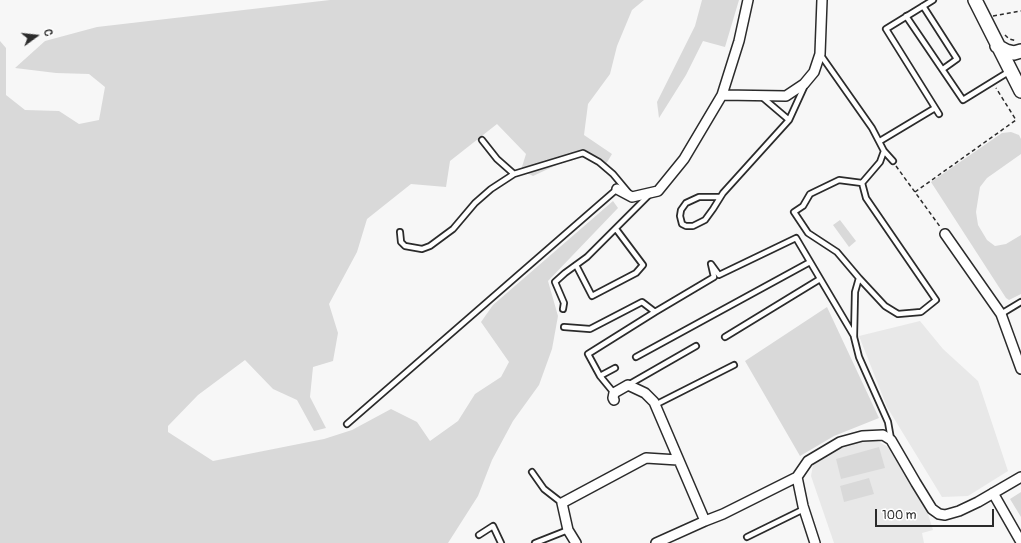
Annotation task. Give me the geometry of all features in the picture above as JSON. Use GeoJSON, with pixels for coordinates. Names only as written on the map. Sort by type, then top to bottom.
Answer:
{"type":"FeatureCollection","features":[{"type":"Feature","properties":{"kind":"main road"},"geometry":{"type":"LineString","coordinates":[[975,0],[997,46],[1021,90]]}},
{"type":"Feature","properties":{"kind":"main road"},"geometry":{"type":"LineString","coordinates":[[997,46],[1014,53],[1021,50]]}},
{"type":"Feature","properties":{"kind":"street"},"geometry":{"type":"LineString","coordinates":[[617,189],[632,196],[658,191],[684,159],[722,95],[739,41],[748,0]]}},
{"type":"Feature","properties":{"kind":"street"},"geometry":{"type":"LineString","coordinates":[[722,95],[762,97],[786,96],[806,82],[814,72],[820,54],[822,0]]}},
{"type":"Feature","properties":{"kind":"street"},"geometry":{"type":"LineString","coordinates":[[945,234],[1001,314],[1021,369]]}},
{"type":"Feature","properties":{"kind":"street"},"geometry":{"type":"LineString","coordinates":[[614,396],[628,385],[644,393],[655,405],[705,521]]}},
{"type":"Feature","properties":{"kind":"street"},"geometry":{"type":"LineString","coordinates":[[656,543],[723,514],[797,477],[808,461],[840,442],[862,436],[882,435],[891,440],[932,509],[939,514],[945,515],[959,511],[1021,477]]}},
{"type":"Feature","properties":{"kind":"street"},"geometry":{"type":"LineString","coordinates":[[576,543],[568,530],[562,503],[646,458],[678,460]]}},
{"type":"Feature","properties":{"kind":"street"},"geometry":{"type":"LineString","coordinates":[[797,477],[804,509],[815,543]]}},
{"type":"Feature","properties":{"kind":"street"},"geometry":{"type":"LineString","coordinates":[[993,493],[1021,542]]}},
{"type":"Feature","properties":{"kind":"lane"},"geometry":{"type":"LineString","coordinates":[[933,0],[886,29],[939,114]]}},
{"type":"Feature","properties":{"kind":"lane"},"geometry":{"type":"LineString","coordinates":[[922,6],[957,59],[943,69]]}},
{"type":"Feature","properties":{"kind":"lane"},"geometry":{"type":"LineString","coordinates":[[906,16],[963,100],[1010,71]]}},
{"type":"Feature","properties":{"kind":"lane"},"geometry":{"type":"LineString","coordinates":[[820,54],[857,106],[880,141],[884,151],[893,161]]}},
{"type":"Feature","properties":{"kind":"lane"},"geometry":{"type":"LineString","coordinates":[[720,197],[700,197],[686,203],[681,210],[680,216],[682,224],[686,226],[693,226],[705,220],[720,197],[789,120],[796,108],[806,82]]}},
{"type":"Feature","properties":{"kind":"lane"},"geometry":{"type":"LineString","coordinates":[[762,97],[789,120]]}},
{"type":"Feature","properties":{"kind":"lane"},"geometry":{"type":"LineString","coordinates":[[880,141],[935,108]]}},
{"type":"Feature","properties":{"kind":"lane"},"geometry":{"type":"LineString","coordinates":[[482,140],[497,159],[514,174]]}},
{"type":"Feature","properties":{"kind":"lane"},"geometry":{"type":"LineString","coordinates":[[862,183],[880,162],[884,151]]}},
{"type":"Feature","properties":{"kind":"lane"},"geometry":{"type":"LineString","coordinates":[[400,232],[402,242],[406,246],[422,249],[430,246],[453,229],[476,203],[492,189],[514,174],[583,153],[599,162],[613,174],[632,196]]}},
{"type":"Feature","properties":{"kind":"lane"},"geometry":{"type":"LineString","coordinates":[[839,180],[862,183],[866,198],[936,300],[921,312],[898,314],[886,306],[837,252],[808,233],[794,212],[803,206],[810,194],[839,180]]}},
{"type":"Feature","properties":{"kind":"lane"},"geometry":{"type":"LineString","coordinates":[[347,424],[617,189]]}},
{"type":"Feature","properties":{"kind":"lane"},"geometry":{"type":"LineString","coordinates":[[563,309],[564,303],[555,282],[587,257],[651,193]]}},
{"type":"Feature","properties":{"kind":"lane"},"geometry":{"type":"LineString","coordinates":[[576,265],[592,296],[636,273],[643,265],[616,229]]}},
{"type":"Feature","properties":{"kind":"lane"},"geometry":{"type":"LineString","coordinates":[[614,396],[600,376],[588,354],[714,277],[711,264],[719,275],[796,238],[854,338],[859,357],[888,422],[891,440]]}},
{"type":"Feature","properties":{"kind":"lane"},"geometry":{"type":"LineString","coordinates":[[636,357],[810,262]]}},
{"type":"Feature","properties":{"kind":"lane"},"geometry":{"type":"LineString","coordinates":[[854,338],[855,292],[859,278]]}},
{"type":"Feature","properties":{"kind":"lane"},"geometry":{"type":"LineString","coordinates":[[725,337],[820,279]]}},
{"type":"Feature","properties":{"kind":"lane"},"geometry":{"type":"LineString","coordinates":[[564,327],[590,329],[642,302],[655,312]]}},
{"type":"Feature","properties":{"kind":"lane"},"geometry":{"type":"LineString","coordinates":[[1001,314],[1021,302]]}},
{"type":"Feature","properties":{"kind":"lane"},"geometry":{"type":"LineString","coordinates":[[628,385],[696,346]]}},
{"type":"Feature","properties":{"kind":"lane"},"geometry":{"type":"LineString","coordinates":[[655,405],[734,365]]}},
{"type":"Feature","properties":{"kind":"lane"},"geometry":{"type":"LineString","coordinates":[[600,376],[615,368]]}},
{"type":"Feature","properties":{"kind":"lane"},"geometry":{"type":"LineString","coordinates":[[532,472],[544,489],[562,503]]}},
{"type":"Feature","properties":{"kind":"lane"},"geometry":{"type":"LineString","coordinates":[[746,537],[804,509]]}},
{"type":"Feature","properties":{"kind":"lane"},"geometry":{"type":"LineString","coordinates":[[478,534],[493,526],[501,543]]}},
{"type":"Feature","properties":{"kind":"lane"},"geometry":{"type":"LineString","coordinates":[[535,543],[568,530]]}},
{"type":"Feature","properties":{"kind":"path"},"geometry":{"type":"LineString","coordinates":[[991,16],[1021,11]]}},
{"type":"Feature","properties":{"kind":"path"},"geometry":{"type":"LineString","coordinates":[[915,192],[1016,120],[992,82]]}},
{"type":"Feature","properties":{"kind":"path"},"geometry":{"type":"LineString","coordinates":[[893,161],[945,234]]}},
{"type":"Feature","properties":{"kind":"shaded area"},"geometry":{"type":"Polygon","coordinates":[[[330,0],[644,0],[632,10],[617,46],[610,74],[588,104],[584,135],[612,154],[606,164],[578,155],[533,176],[521,170],[526,154],[497,124],[450,161],[446,187],[411,184],[367,219],[357,252],[329,304],[338,333],[333,361],[313,367],[310,397],[326,428],[314,431],[297,400],[273,389],[245,360],[198,395],[168,426],[168,432],[213,461],[324,439],[352,430],[391,409],[417,422],[430,441],[458,421],[475,394],[501,377],[509,362],[481,322],[493,305],[613,201],[618,208],[548,281],[558,316],[552,349],[539,385],[513,421],[492,460],[478,496],[448,543],[0,543],[0,41],[6,48],[6,95],[25,110],[59,111],[79,124],[99,120],[105,87],[89,74],[56,73],[15,68],[45,41],[97,27],[330,0]]]}},
{"type":"Feature","properties":{"kind":"shaded area"},"geometry":{"type":"Polygon","coordinates":[[[702,0],[739,0],[725,47],[703,41],[686,75],[659,118],[657,102],[695,26],[702,0]]]}},
{"type":"Feature","properties":{"kind":"shaded area"},"geometry":{"type":"Polygon","coordinates":[[[1011,132],[1019,135],[1021,139],[1021,154],[987,178],[980,187],[976,212],[978,225],[987,240],[995,246],[1006,244],[1021,235],[1021,294],[1009,300],[1006,298],[931,182],[1002,133],[1011,132]]]}},
{"type":"Feature","properties":{"kind":"shaded area"},"geometry":{"type":"Polygon","coordinates":[[[840,220],[856,241],[849,247],[833,225],[840,220]]]}},
{"type":"Feature","properties":{"kind":"shaded area"},"geometry":{"type":"Polygon","coordinates":[[[827,307],[879,418],[834,436],[800,456],[745,361],[827,307]]]}},
{"type":"Feature","properties":{"kind":"shaded area"},"geometry":{"type":"Polygon","coordinates":[[[920,321],[943,349],[978,381],[1008,471],[968,496],[942,497],[887,407],[859,336],[920,321]]]}},
{"type":"Feature","properties":{"kind":"shaded area"},"geometry":{"type":"Polygon","coordinates":[[[874,439],[888,447],[927,511],[933,530],[922,533],[924,543],[834,543],[811,476],[813,465],[846,444],[874,439]]]}},
{"type":"Feature","properties":{"kind":"shaded area"},"geometry":{"type":"Polygon","coordinates":[[[879,447],[885,468],[841,479],[836,459],[879,447]]]}},
{"type":"Feature","properties":{"kind":"shaded area"},"geometry":{"type":"Polygon","coordinates":[[[869,478],[874,494],[844,502],[840,486],[869,478]]]}},
{"type":"Feature","properties":{"kind":"shaded area"},"geometry":{"type":"Polygon","coordinates":[[[1021,492],[1021,517],[1010,499],[1021,492]]]}}]}
